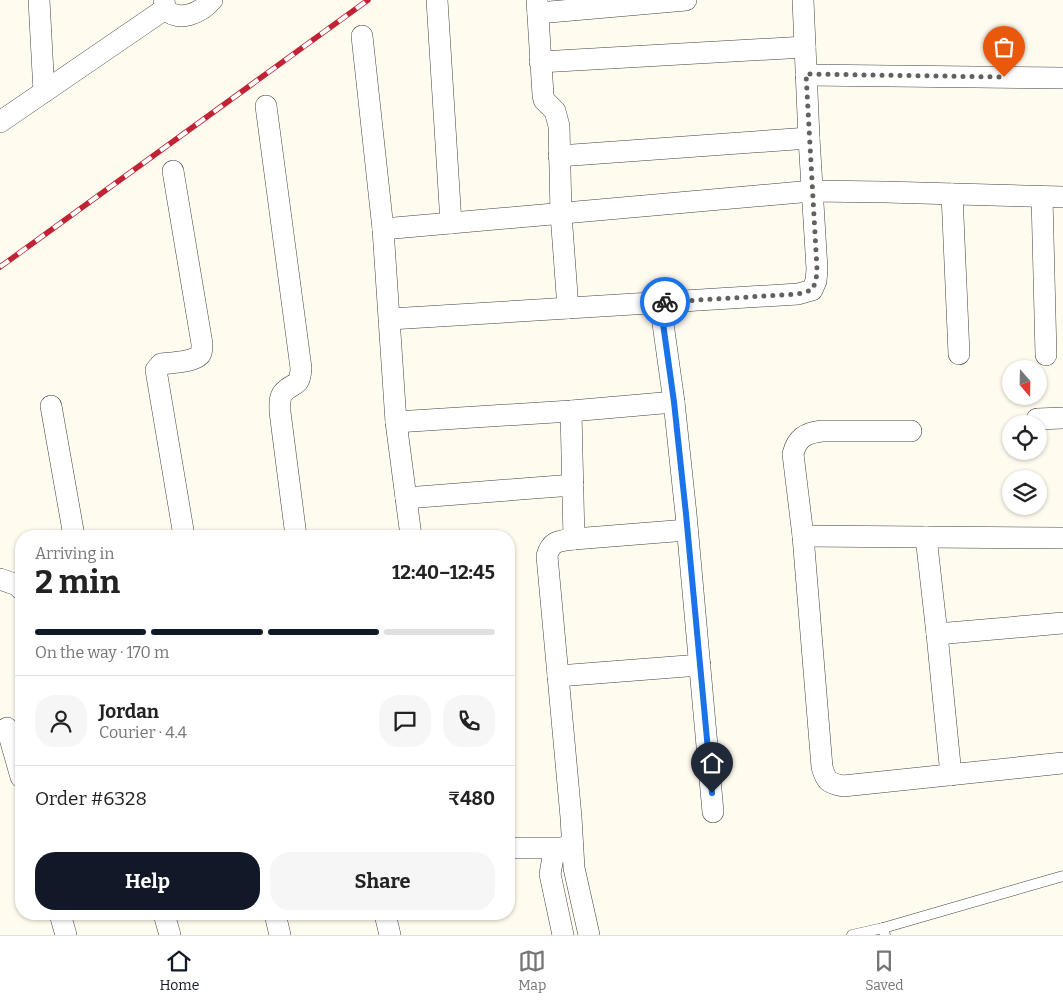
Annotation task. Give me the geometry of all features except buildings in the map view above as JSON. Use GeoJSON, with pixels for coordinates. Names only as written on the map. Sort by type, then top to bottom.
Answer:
{"type":"FeatureCollection","features":[{"type":"Feature","properties":{"kind":"street"},"geometry":{"type":"LineString","coordinates":[[39,0],[44,92]]}},
{"type":"Feature","properties":{"kind":"street"},"geometry":{"type":"LineString","coordinates":[[0,122],[164,4],[169,13],[175,16],[185,16],[200,11],[212,0]]}},
{"type":"Feature","properties":{"kind":"street"},"geometry":{"type":"LineString","coordinates":[[437,0],[451,223]]}},
{"type":"Feature","properties":{"kind":"street"},"geometry":{"type":"LineString","coordinates":[[568,308],[561,214],[557,118],[555,111],[544,100],[540,62],[538,7],[686,0]]}},
{"type":"Feature","properties":{"kind":"street"},"geometry":{"type":"LineString","coordinates":[[390,319],[798,294],[812,290],[816,281],[817,269],[803,0]]}},
{"type":"Feature","properties":{"kind":"street"},"geometry":{"type":"LineString","coordinates":[[362,36],[383,229],[396,422],[410,530]]}},
{"type":"Feature","properties":{"kind":"street"},"geometry":{"type":"LineString","coordinates":[[540,62],[805,47]]}},
{"type":"Feature","properties":{"kind":"street"},"geometry":{"type":"LineString","coordinates":[[806,74],[1063,78]]}},
{"type":"Feature","properties":{"kind":"street"},"geometry":{"type":"LineString","coordinates":[[266,106],[301,368],[300,379],[283,393],[280,401],[295,530]]}},
{"type":"Feature","properties":{"kind":"street"},"geometry":{"type":"LineString","coordinates":[[559,156],[809,138]]}},
{"type":"Feature","properties":{"kind":"street"},"geometry":{"type":"LineString","coordinates":[[173,171],[202,344],[202,352],[198,357],[191,360],[161,364],[156,370],[183,530]]}},
{"type":"Feature","properties":{"kind":"street"},"geometry":{"type":"LineString","coordinates":[[383,229],[812,191],[1053,197],[1046,355]]}},
{"type":"Feature","properties":{"kind":"street"},"geometry":{"type":"LineString","coordinates":[[952,194],[959,354]]}},
{"type":"Feature","properties":{"kind":"street"},"geometry":{"type":"LineString","coordinates":[[660,302],[674,402],[714,812]]}},
{"type":"Feature","properties":{"kind":"street"},"geometry":{"type":"LineString","coordinates":[[396,422],[571,411],[674,402]]}},
{"type":"Feature","properties":{"kind":"street"},"geometry":{"type":"LineString","coordinates":[[51,406],[73,530]]}},
{"type":"Feature","properties":{"kind":"street"},"geometry":{"type":"LineString","coordinates":[[571,411],[574,540]]}},
{"type":"Feature","properties":{"kind":"street"},"geometry":{"type":"LineString","coordinates":[[1047,418],[1063,418]]}},
{"type":"Feature","properties":{"kind":"street"},"geometry":{"type":"LineString","coordinates":[[911,431],[812,432],[799,440],[795,445],[793,454],[803,536],[822,767],[825,777],[831,784],[843,786],[1063,763]]}},
{"type":"Feature","properties":{"kind":"street"},"geometry":{"type":"LineString","coordinates":[[406,498],[573,485]]}},
{"type":"Feature","properties":{"kind":"street"},"geometry":{"type":"LineString","coordinates":[[590,935],[568,845],[571,817],[547,556],[553,544],[559,541],[687,530]]}},
{"type":"Feature","properties":{"kind":"street"},"geometry":{"type":"LineString","coordinates":[[803,536],[1063,538]]}},
{"type":"Feature","properties":{"kind":"street"},"geometry":{"type":"LineString","coordinates":[[926,536],[950,775]]}},
{"type":"Feature","properties":{"kind":"street"},"geometry":{"type":"LineString","coordinates":[[937,634],[1063,623]]}},
{"type":"Feature","properties":{"kind":"street"},"geometry":{"type":"LineString","coordinates":[[558,676],[700,666]]}},
{"type":"Feature","properties":{"kind":"street"},"geometry":{"type":"LineString","coordinates":[[10,728],[15,750]]}},
{"type":"Feature","properties":{"kind":"street"},"geometry":{"type":"LineString","coordinates":[[515,848],[568,845]]}},
{"type":"Feature","properties":{"kind":"street"},"geometry":{"type":"LineString","coordinates":[[564,935],[550,874],[554,857],[568,845]]}},
{"type":"Feature","properties":{"kind":"street"},"geometry":{"type":"LineString","coordinates":[[62,920],[66,935]]}},
{"type":"Feature","properties":{"kind":"street"},"geometry":{"type":"LineString","coordinates":[[166,920],[170,935]]}},
{"type":"Feature","properties":{"kind":"street"},"geometry":{"type":"LineString","coordinates":[[276,920],[280,935]]}},
{"type":"Feature","properties":{"kind":"street"},"geometry":{"type":"LineString","coordinates":[[386,920],[390,935]]}},
{"type":"Feature","properties":{"kind":"lane"},"geometry":{"type":"LineString","coordinates":[[852,935],[884,931],[1063,876]]}},
{"type":"Feature","properties":{"kind":"railway"},"geometry":{"type":"LineString","coordinates":[[0,267],[368,0]]}},
{"type":"Feature","properties":{"kind":"way so far"},"geometry":{"type":"LineString","coordinates":[[665,302],[798,294],[812,290],[816,281],[817,269],[806,74],[1004,77]]}},
{"type":"Feature","properties":{"kind":"route"},"geometry":{"type":"LineString","coordinates":[[665,302],[660,302],[674,402],[686,514],[712,793]]}}]}
